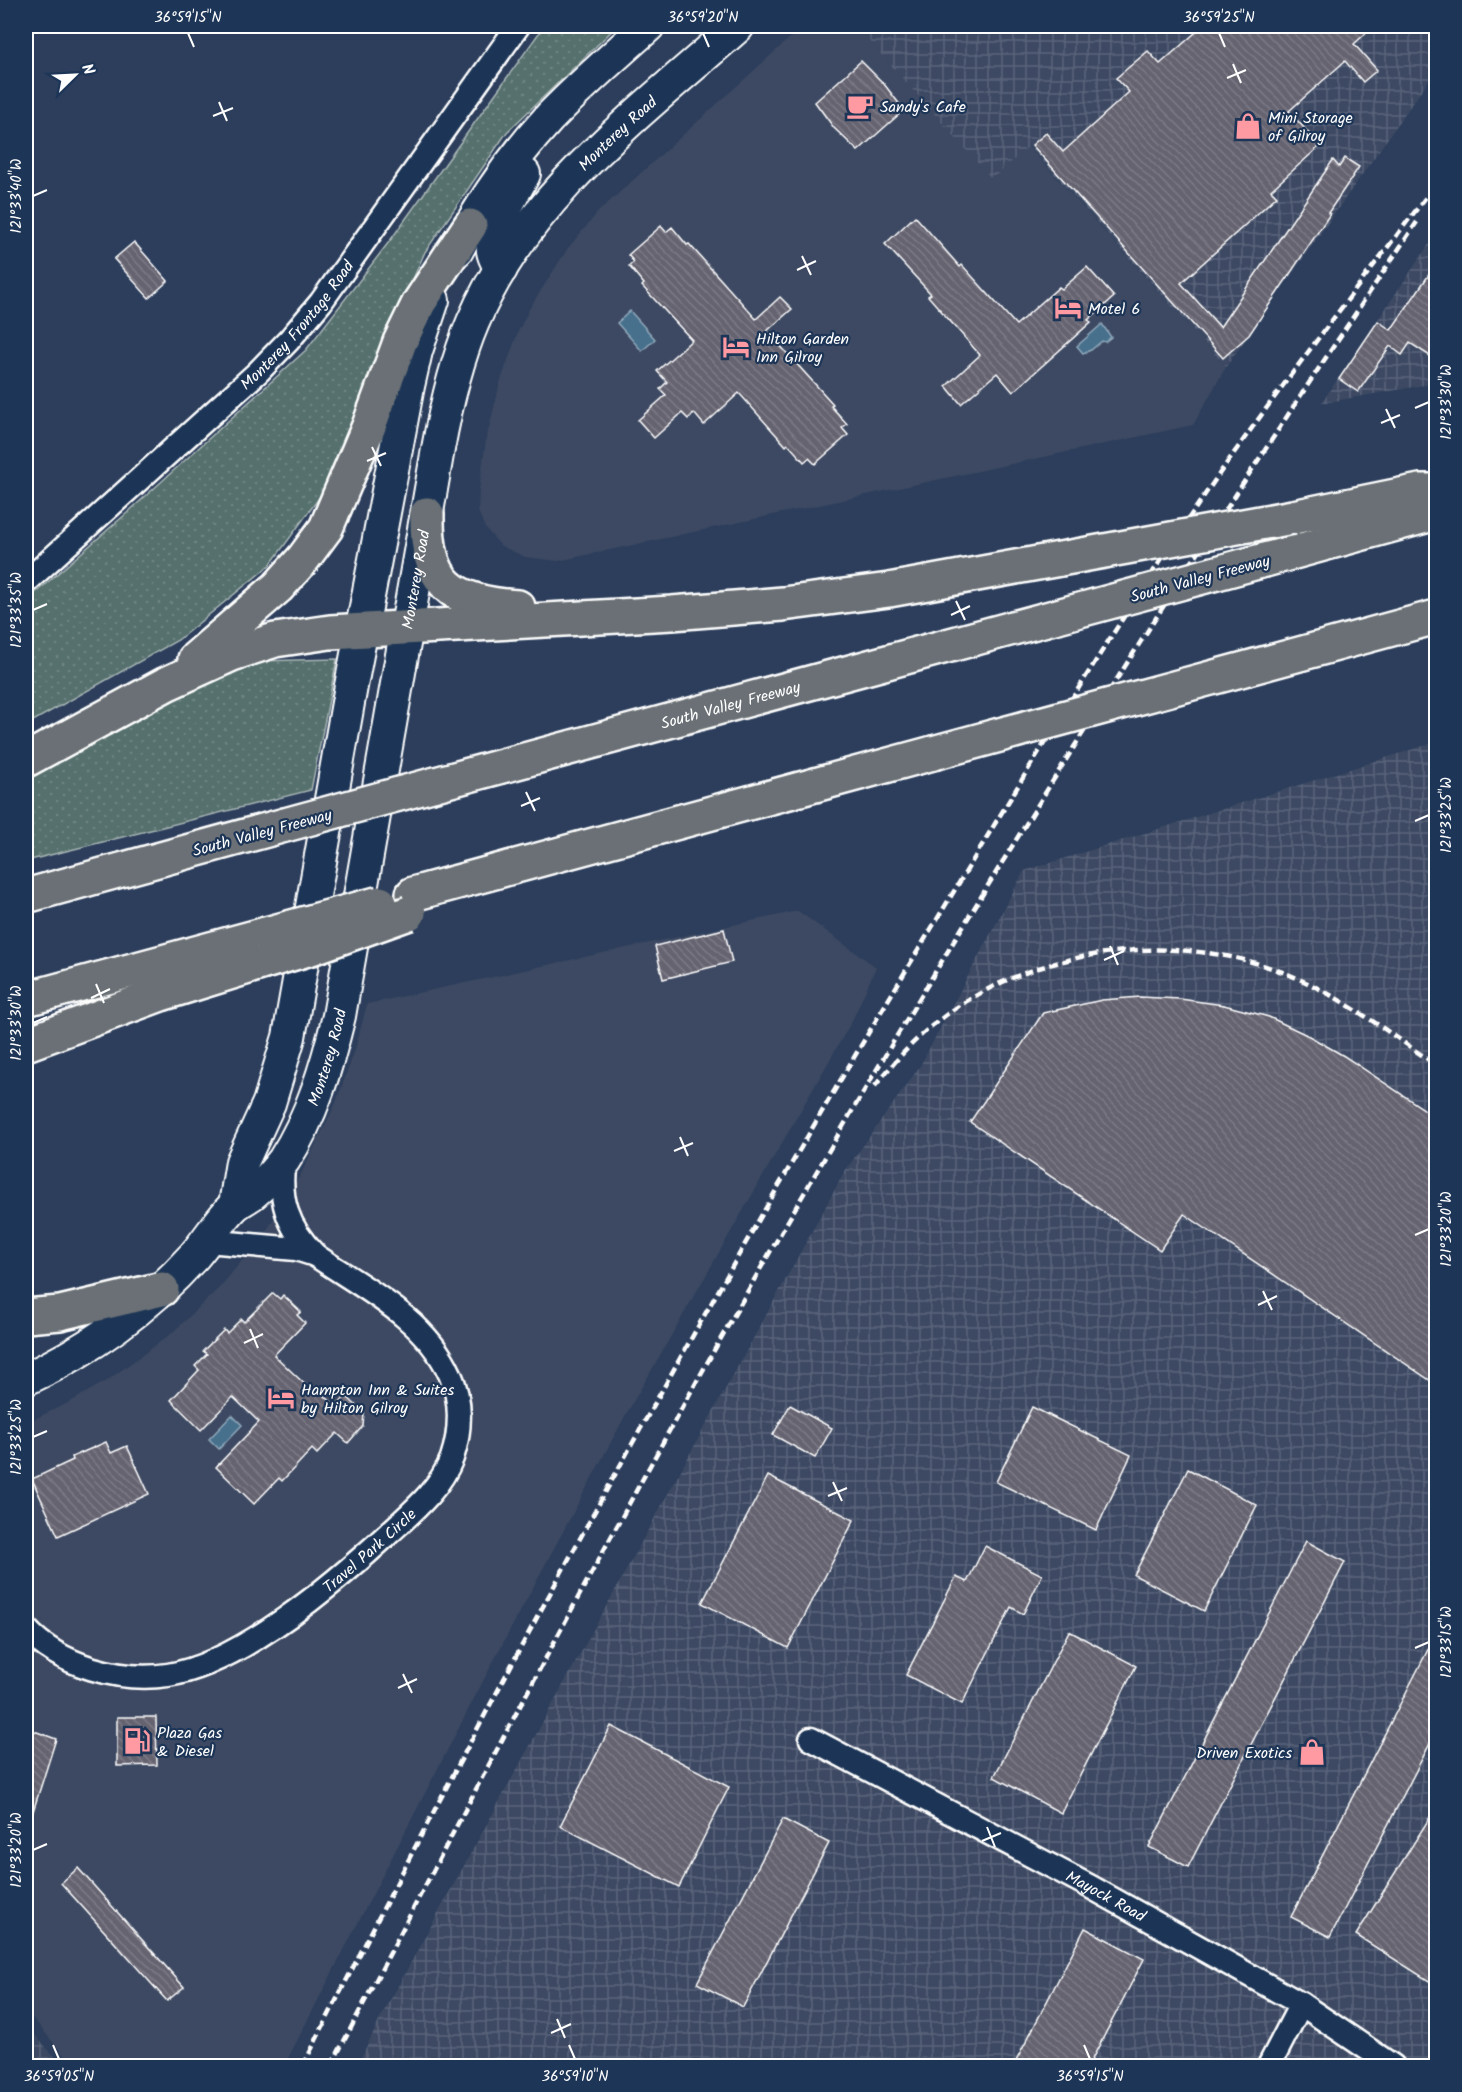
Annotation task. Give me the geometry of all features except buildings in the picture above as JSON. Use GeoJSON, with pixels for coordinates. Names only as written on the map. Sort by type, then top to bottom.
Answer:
{"type":"FeatureCollection","features":[{"type":"Feature","properties":{"kind":"highway"},"geometry":{"type":"LineString","coordinates":[[166,684],[278,587],[326,528],[369,426],[400,342],[419,303],[470,226]]}},
{"type":"Feature","properties":{"kind":"highway"},"geometry":{"type":"LineString","coordinates":[[26,760],[166,684],[232,654],[275,640],[330,632],[672,613],[783,604],[889,590],[1293,517],[1420,491],[1437,491]]}},
{"type":"Feature","properties":{"kind":"highway","name":"South Valley Freeway"},"geometry":{"type":"LineString","coordinates":[[26,896],[1437,513]]}},
{"type":"Feature","properties":{"kind":"highway"},"geometry":{"type":"LineString","coordinates":[[427,514],[429,549],[440,578],[461,595],[483,603],[524,607],[624,604],[783,604]]}},
{"type":"Feature","properties":{"kind":"highway"},"geometry":{"type":"LineString","coordinates":[[26,999],[264,948],[569,852],[1437,617]]}},
{"type":"Feature","properties":{"kind":"highway"},"geometry":{"type":"LineString","coordinates":[[26,1044],[161,994],[264,948]]}},
{"type":"Feature","properties":{"kind":"highway"},"geometry":{"type":"LineString","coordinates":[[26,1316],[60,1312],[162,1289]]}},
{"type":"Feature","properties":{"kind":"main road","name":"Monterey Road"},"geometry":{"type":"LineString","coordinates":[[235,1205],[242,1162],[269,1103],[289,1036],[362,630],[416,351],[439,286],[470,226],[494,188],[550,117],[648,26]]}},
{"type":"Feature","properties":{"kind":"main road","name":"Monterey Road"},"geometry":{"type":"LineString","coordinates":[[26,1379],[90,1344],[162,1289],[207,1241],[235,1205],[272,1176],[284,1159],[313,1101],[328,1059],[336,1027],[447,405],[458,361],[474,320],[501,269],[532,224],[561,189],[610,140],[738,26]]}},
{"type":"Feature","properties":{"kind":"main road"},"geometry":{"type":"LineString","coordinates":[[501,269],[493,250],[504,213],[530,164],[582,86]]}},
{"type":"Feature","properties":{"kind":"street","name":"Monterey Frontage Road"},"geometry":{"type":"LineString","coordinates":[[26,582],[258,372],[289,340],[321,302],[518,26]]}},
{"type":"Feature","properties":{"kind":"street","name":"Travel Park Circle"},"geometry":{"type":"LineString","coordinates":[[26,1629],[52,1651],[80,1664],[106,1672],[135,1676],[168,1675],[200,1666],[252,1639],[310,1600],[378,1544],[416,1509],[437,1485],[452,1459],[459,1428],[459,1401],[450,1374],[436,1350],[404,1315],[315,1255],[298,1235],[285,1207],[281,1186],[284,1159]]}},
{"type":"Feature","properties":{"kind":"street","name":"Travel Park Circle"},"geometry":{"type":"LineString","coordinates":[[207,1241],[296,1249],[315,1255]]}},
{"type":"Feature","properties":{"kind":"street","name":"Mayock Road"},"geometry":{"type":"LineString","coordinates":[[812,1738],[1089,1886],[1301,2004],[1394,2067]]}},
{"type":"Feature","properties":{"kind":"street"},"geometry":{"type":"LineString","coordinates":[[1269,2067],[1301,2004]]}},
{"type":"Feature","properties":{"kind":"shaded area"},"geometry":{"type":"Polygon","coordinates":[[[803,26],[856,26],[992,178],[1028,146],[1226,367],[1193,425],[558,561],[525,557],[501,546],[485,528],[478,511],[479,490],[486,440],[500,383],[518,332],[529,309],[568,248],[599,211],[803,26]]]}},
{"type":"Feature","properties":{"kind":"shaded area"},"geometry":{"type":"Polygon","coordinates":[[[856,26],[1436,26],[1436,70],[1226,367],[1029,146],[992,179],[856,26]]]}},
{"type":"Feature","properties":{"kind":"shaded area"},"geometry":{"type":"Polygon","coordinates":[[[1436,234],[1436,383],[1322,402],[1436,234]]]}},
{"type":"Feature","properties":{"kind":"shaded area"},"geometry":{"type":"Polygon","coordinates":[[[630,311],[655,339],[642,351],[617,323],[630,311]]]}},
{"type":"Feature","properties":{"kind":"shaded area"},"geometry":{"type":"Polygon","coordinates":[[[1102,324],[1111,337],[1083,353],[1077,346],[1102,324]]]}},
{"type":"Feature","properties":{"kind":"shaded area"},"geometry":{"type":"Polygon","coordinates":[[[1436,742],[1436,2066],[357,2066],[381,2017],[845,1171],[920,1066],[1024,871],[1436,742]]]}},
{"type":"Feature","properties":{"kind":"shaded area"},"geometry":{"type":"Polygon","coordinates":[[[798,911],[876,967],[852,1021],[624,1418],[494,1660],[284,2066],[73,2066],[26,2010],[26,1423],[70,1402],[108,1380],[172,1333],[221,1286],[267,1230],[301,1174],[335,1105],[355,1050],[367,1004],[798,911]]]}},
{"type":"Feature","properties":{"kind":"shaded area"},"geometry":{"type":"Polygon","coordinates":[[[232,1415],[242,1425],[219,1449],[209,1439],[232,1415]]]}},
{"type":"Feature","properties":{"kind":"shaded area"},"geometry":{"type":"Polygon","coordinates":[[[26,2025],[63,2066],[26,2066],[26,2025]]]}},
{"type":"Feature","properties":{"kind":"green space"},"geometry":{"type":"Polygon","coordinates":[[[544,26],[617,26],[507,132],[425,252],[380,352],[332,480],[270,565],[178,640],[26,725],[26,601],[127,513],[306,350],[392,238],[544,26]]]}},
{"type":"Feature","properties":{"kind":"green space"},"geometry":{"type":"Polygon","coordinates":[[[337,659],[311,790],[26,861],[26,770],[153,703],[258,661],[337,659]]]}},
{"type":"Feature","properties":{"kind":"railway"},"geometry":{"type":"LineString","coordinates":[[303,2066],[447,1786],[596,1508],[830,1097],[911,962],[1064,712],[1183,527],[1276,395],[1436,184]]}},
{"type":"Feature","properties":{"kind":"railway"},"geometry":{"type":"LineString","coordinates":[[331,2066],[579,1596],[813,1177],[895,1038],[1064,763],[1238,491],[1417,222]]}},
{"type":"Feature","properties":{"kind":"railway"},"geometry":{"type":"LineString","coordinates":[[875,1086],[923,1033],[979,994],[1020,975],[1063,961],[1108,953],[1154,950],[1199,952],[1243,960],[1285,973],[1344,1003],[1436,1065]]}},
{"type":"Feature","properties":{"kind":"place","name":"Sandy's Cafe"},"geometry":{"type":"Point","coordinates":[860,106]}},
{"type":"Feature","properties":{"kind":"place","name":"Mini Storage of Gilroy"},"geometry":{"type":"Point","coordinates":[1248,126]}},
{"type":"Feature","properties":{"kind":"place","name":"Motel 6"},"geometry":{"type":"Point","coordinates":[1068,308]}},
{"type":"Feature","properties":{"kind":"place","name":"Hilton Garden Inn Gilroy"},"geometry":{"type":"Point","coordinates":[736,347]}},
{"type":"Feature","properties":{"kind":"place","name":"Hampton Inn & Suites by Hilton Gilroy"},"geometry":{"type":"Point","coordinates":[281,1398]}},
{"type":"Feature","properties":{"kind":"place","name":"Plaza Gas & Diesel"},"geometry":{"type":"Point","coordinates":[137,1741]}},
{"type":"Feature","properties":{"kind":"place","name":"Driven Exotics"},"geometry":{"type":"Point","coordinates":[1312,1752]}}]}
